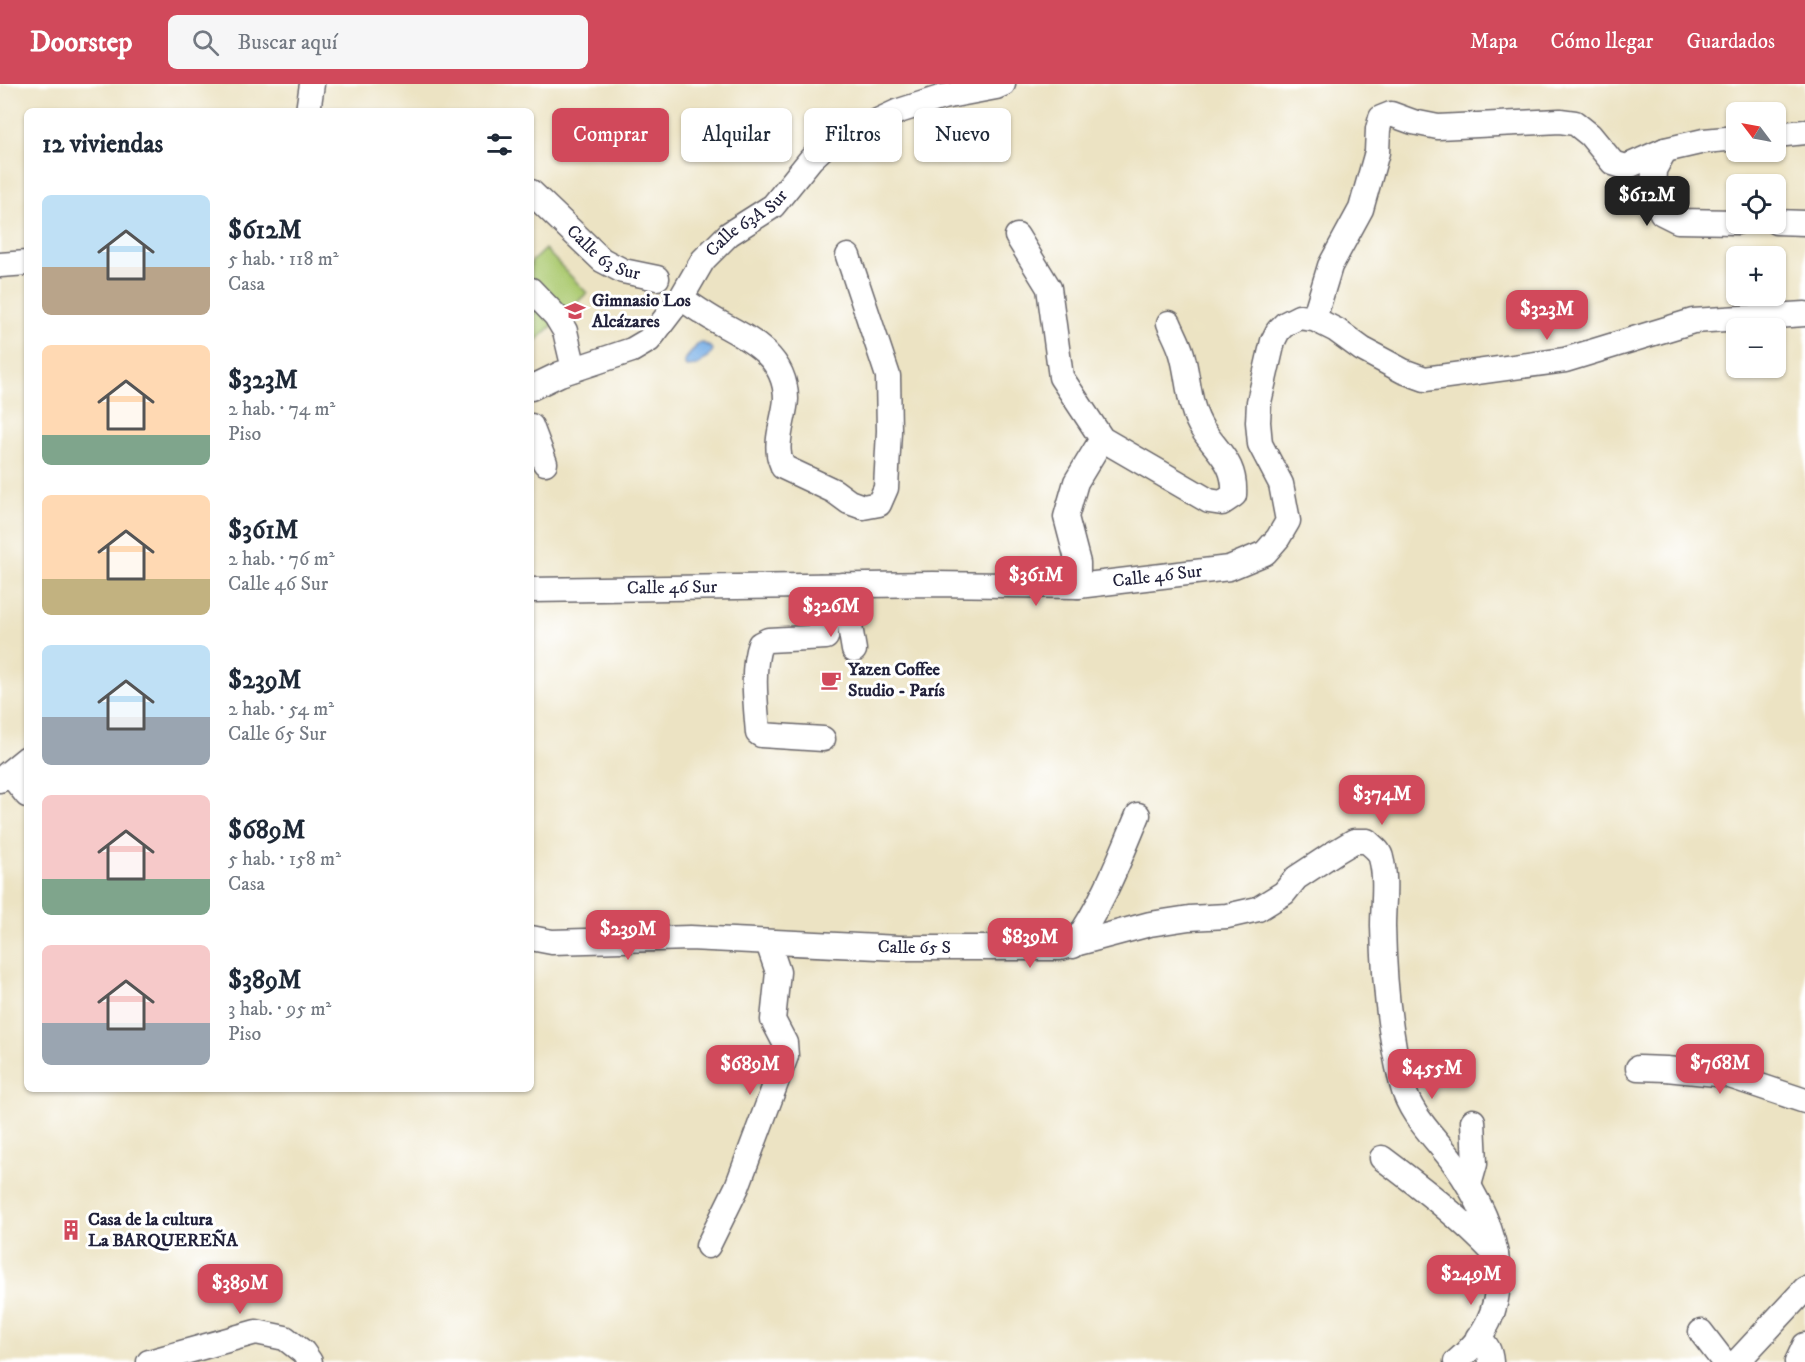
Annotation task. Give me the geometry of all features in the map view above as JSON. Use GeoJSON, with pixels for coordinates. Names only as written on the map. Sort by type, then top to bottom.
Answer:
{"type":"FeatureCollection","features":[{"type":"Feature","properties":{"kind":"street"},"geometry":{"type":"LineString","coordinates":[[308,108],[312,84]]}},
{"type":"Feature","properties":{"kind":"street","name":"Calle 63A Sur"},"geometry":{"type":"LineString","coordinates":[[534,387],[574,369],[641,347],[662,325],[703,260],[729,234],[772,206],[811,159],[826,145],[899,111],[944,97],[994,86]]}},
{"type":"Feature","properties":{"kind":"street"},"geometry":{"type":"LineString","coordinates":[[1726,139],[1704,141],[1665,150],[1626,167],[1613,163],[1590,135],[1575,123],[1560,121],[1438,127],[1413,122],[1391,114],[1381,118],[1377,152],[1361,209],[1330,266],[1306,318],[1336,330],[1362,349],[1402,372],[1425,379],[1565,360],[1693,321],[1805,314]]}},
{"type":"Feature","properties":{"kind":"street"},"geometry":{"type":"LineString","coordinates":[[1786,134],[1805,132]]}},
{"type":"Feature","properties":{"kind":"street"},"geometry":{"type":"LineString","coordinates":[[1665,150],[1654,170],[1653,194],[1662,213],[1678,221],[1726,222]]}},
{"type":"Feature","properties":{"kind":"street","name":"Calle 63 Sur"},"geometry":{"type":"LineString","coordinates":[[534,195],[602,260],[623,271],[657,278]]}},
{"type":"Feature","properties":{"kind":"street"},"geometry":{"type":"LineString","coordinates":[[1786,222],[1805,223]]}},
{"type":"Feature","properties":{"kind":"street"},"geometry":{"type":"LineString","coordinates":[[1017,236],[1049,288],[1061,377],[1102,439],[1209,501],[1222,503],[1234,495],[1235,479],[1227,461],[1202,428],[1192,403],[1182,354],[1169,323]]}},
{"type":"Feature","properties":{"kind":"street"},"geometry":{"type":"LineString","coordinates":[[681,298],[721,324],[743,334],[760,347],[775,365],[785,382],[786,400],[778,454],[783,467],[834,491],[849,502],[863,507],[879,504],[886,488],[889,431],[888,376],[848,256]]}},
{"type":"Feature","properties":{"kind":"street"},"geometry":{"type":"LineString","coordinates":[[0,266],[24,263]]}},
{"type":"Feature","properties":{"kind":"street"},"geometry":{"type":"LineString","coordinates":[[534,293],[565,331],[574,369]]}},
{"type":"Feature","properties":{"kind":"street","name":"Calle 46 Sur"},"geometry":{"type":"LineString","coordinates":[[534,590],[933,584],[1078,586],[1229,568],[1265,553],[1278,538],[1288,521],[1281,484],[1260,444],[1259,402],[1273,341],[1278,331],[1285,324],[1306,318]]}},
{"type":"Feature","properties":{"kind":"street"},"geometry":{"type":"LineString","coordinates":[[534,434],[545,463]]}},
{"type":"Feature","properties":{"kind":"street"},"geometry":{"type":"LineString","coordinates":[[1078,586],[1078,563],[1066,517],[1076,482],[1102,439]]}},
{"type":"Feature","properties":{"kind":"street"},"geometry":{"type":"LineString","coordinates":[[831,585],[854,650]]}},
{"type":"Feature","properties":{"kind":"street"},"geometry":{"type":"LineString","coordinates":[[823,740],[758,733],[755,656],[760,644],[768,640],[822,638],[827,635],[831,585]]}},
{"type":"Feature","properties":{"kind":"street"},"geometry":{"type":"LineString","coordinates":[[12,771],[24,790]]}},
{"type":"Feature","properties":{"kind":"street"},"geometry":{"type":"LineString","coordinates":[[1073,946],[1106,893],[1138,815]]}},
{"type":"Feature","properties":{"kind":"street","name":"Calle 65 S"},"geometry":{"type":"LineString","coordinates":[[534,939],[552,942],[690,938],[900,948],[1060,948],[1150,924],[1189,918],[1227,916],[1258,909],[1284,893],[1296,878],[1354,841],[1367,841],[1381,855],[1388,1001],[1402,1086],[1421,1123],[1453,1161],[1468,1185],[1489,1223],[1497,1256],[1496,1299],[1488,1320],[1469,1352],[1456,1362]]}},
{"type":"Feature","properties":{"kind":"street"},"geometry":{"type":"LineString","coordinates":[[708,1246],[737,1187],[786,1056],[785,1043],[773,1020],[778,972],[768,943]]}},
{"type":"Feature","properties":{"kind":"street"},"geometry":{"type":"LineString","coordinates":[[1638,1068],[1727,1075],[1805,1101]]}},
{"type":"Feature","properties":{"kind":"street"},"geometry":{"type":"LineString","coordinates":[[1468,1185],[1475,1164],[1473,1121]]}},
{"type":"Feature","properties":{"kind":"street"},"geometry":{"type":"LineString","coordinates":[[1382,1158],[1473,1230],[1497,1256]]}},
{"type":"Feature","properties":{"kind":"street"},"geometry":{"type":"LineString","coordinates":[[1737,1362],[1805,1289]]}},
{"type":"Feature","properties":{"kind":"street"},"geometry":{"type":"LineString","coordinates":[[149,1362],[256,1332],[285,1338],[303,1352],[310,1362]]}},
{"type":"Feature","properties":{"kind":"street"},"geometry":{"type":"LineString","coordinates":[[1701,1332],[1724,1362]]}},
{"type":"Feature","properties":{"kind":"street"},"geometry":{"type":"LineString","coordinates":[[1478,1337],[1490,1352],[1491,1362]]}},
{"type":"Feature","properties":{"kind":"street"},"geometry":{"type":"LineString","coordinates":[[1797,1362],[1805,1346]]}},
{"type":"Feature","properties":{"kind":"green space"},"geometry":{"type":"Polygon","coordinates":[[[545,249],[587,293],[563,316],[534,286],[534,259],[545,249]]]}},
{"type":"Feature","properties":{"kind":"green space"},"geometry":{"type":"Polygon","coordinates":[[[534,301],[555,323],[534,343],[534,301]]]}},
{"type":"Feature","properties":{"kind":"water"},"geometry":{"type":"Polygon","coordinates":[[[703,343],[712,348],[712,352],[697,366],[686,367],[684,361],[698,344],[703,343]]]}},
{"type":"Feature","properties":{"kind":"place","name":"Gimnasio Los Alcázares"},"geometry":{"type":"Point","coordinates":[575,311]}},
{"type":"Feature","properties":{"kind":"place","name":"Yazen Coffee Studio - París"},"geometry":{"type":"Point","coordinates":[831,680]}},
{"type":"Feature","properties":{"kind":"place","name":"Casa de la cultura La BARQUEREÑA"},"geometry":{"type":"Point","coordinates":[71,1230]}}]}
